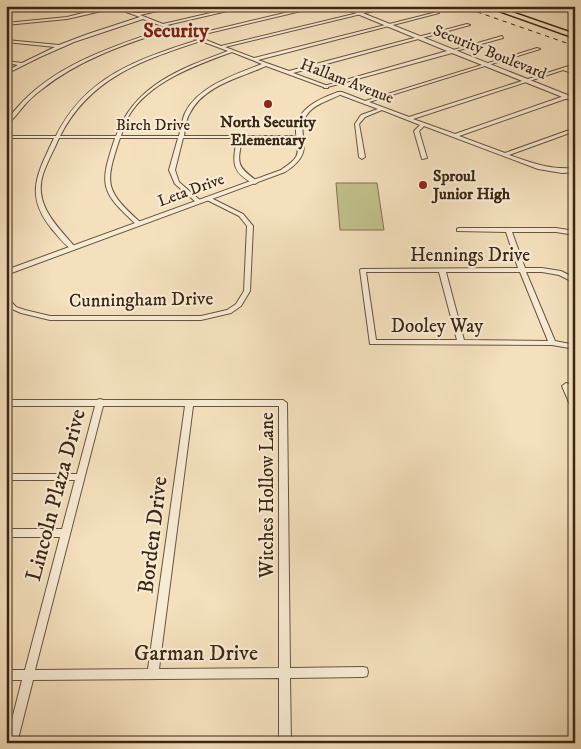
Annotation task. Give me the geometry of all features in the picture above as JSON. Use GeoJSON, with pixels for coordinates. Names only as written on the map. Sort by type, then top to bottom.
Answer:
{"type":"FeatureCollection","features":[{"type":"Feature","properties":{"kind":"main road"},"geometry":{"type":"LineString","coordinates":[[488,6],[575,36]]}},
{"type":"Feature","properties":{"kind":"street"},"geometry":{"type":"LineString","coordinates":[[6,8],[36,6]]}},
{"type":"Feature","properties":{"kind":"street"},"geometry":{"type":"LineString","coordinates":[[6,24],[67,18],[113,6]]}},
{"type":"Feature","properties":{"kind":"street","name":"Hallam Avenue"},"geometry":{"type":"LineString","coordinates":[[113,6],[504,155],[552,171],[575,170]]}},
{"type":"Feature","properties":{"kind":"street"},"geometry":{"type":"LineString","coordinates":[[135,15],[177,6]]}},
{"type":"Feature","properties":{"kind":"street"},"geometry":{"type":"LineString","coordinates":[[162,25],[248,6]]}},
{"type":"Feature","properties":{"kind":"street"},"geometry":{"type":"LineString","coordinates":[[191,36],[320,6]]}},
{"type":"Feature","properties":{"kind":"street","name":"Security Boulevard"},"geometry":{"type":"LineString","coordinates":[[340,6],[575,100]]}},
{"type":"Feature","properties":{"kind":"street"},"geometry":{"type":"LineString","coordinates":[[221,47],[392,6]]}},
{"type":"Feature","properties":{"kind":"street"},"geometry":{"type":"LineString","coordinates":[[253,60],[437,13]]}},
{"type":"Feature","properties":{"kind":"street"},"geometry":{"type":"LineString","coordinates":[[6,73],[58,46],[142,18]]}},
{"type":"Feature","properties":{"kind":"street"},"geometry":{"type":"LineString","coordinates":[[287,73],[468,25]]}},
{"type":"Feature","properties":{"kind":"street"},"geometry":{"type":"LineString","coordinates":[[6,124],[32,95],[78,63],[120,45],[171,28]]}},
{"type":"Feature","properties":{"kind":"street"},"geometry":{"type":"LineString","coordinates":[[326,87],[502,37]]}},
{"type":"Feature","properties":{"kind":"street"},"geometry":{"type":"LineString","coordinates":[[73,248],[52,227],[44,214],[39,200],[38,185],[40,175],[71,113],[85,97],[110,77],[158,54],[200,40]]}},
{"type":"Feature","properties":{"kind":"street"},"geometry":{"type":"LineString","coordinates":[[6,41],[58,46]]}},
{"type":"Feature","properties":{"kind":"street"},"geometry":{"type":"LineString","coordinates":[[366,102],[538,49]]}},
{"type":"Feature","properties":{"kind":"street"},"geometry":{"type":"LineString","coordinates":[[139,224],[116,203],[107,188],[107,168],[127,115],[139,101],[164,80],[194,65],[232,51]]}},
{"type":"Feature","properties":{"kind":"street"},"geometry":{"type":"LineString","coordinates":[[6,62],[22,64]]}},
{"type":"Feature","properties":{"kind":"street"},"geometry":{"type":"LineString","coordinates":[[200,202],[181,189],[173,177],[172,170],[179,137],[187,113],[198,98],[231,78],[264,64]]}},
{"type":"Feature","properties":{"kind":"street"},"geometry":{"type":"LineString","coordinates":[[408,119],[575,65]]}},
{"type":"Feature","properties":{"kind":"street"},"geometry":{"type":"LineString","coordinates":[[563,69],[575,73]]}},
{"type":"Feature","properties":{"kind":"street","name":"Leta Drive"},"geometry":{"type":"LineString","coordinates":[[6,272],[283,172],[298,162],[301,156],[301,122],[305,113],[317,103],[340,93]]}},
{"type":"Feature","properties":{"kind":"street"},"geometry":{"type":"LineString","coordinates":[[455,136],[566,97]]}},
{"type":"Feature","properties":{"kind":"street"},"geometry":{"type":"LineString","coordinates":[[362,157],[357,124],[363,116],[381,109]]}},
{"type":"Feature","properties":{"kind":"street"},"geometry":{"type":"LineString","coordinates":[[423,125],[416,131],[424,158]]}},
{"type":"Feature","properties":{"kind":"street"},"geometry":{"type":"LineString","coordinates":[[504,155],[575,129]]}},
{"type":"Feature","properties":{"kind":"street","name":"Birch Drive"},"geometry":{"type":"LineString","coordinates":[[6,137],[301,137]]}},
{"type":"Feature","properties":{"kind":"street"},"geometry":{"type":"LineString","coordinates":[[240,137],[236,165],[239,170],[255,182]]}},
{"type":"Feature","properties":{"kind":"street","name":"Cunningham Drive"},"geometry":{"type":"LineString","coordinates":[[6,299],[22,312],[50,318],[201,318],[229,312],[239,305],[247,291],[250,226],[241,215],[209,199]]}},
{"type":"Feature","properties":{"kind":"street"},"geometry":{"type":"LineString","coordinates":[[459,230],[556,230],[575,233]]}},
{"type":"Feature","properties":{"kind":"street"},"geometry":{"type":"LineString","coordinates":[[508,230],[552,343]]}},
{"type":"Feature","properties":{"kind":"street","name":"Hennings Drive"},"geometry":{"type":"LineString","coordinates":[[363,270],[542,270],[561,273],[575,282]]}},
{"type":"Feature","properties":{"kind":"street","name":"Dooley Way"},"geometry":{"type":"LineString","coordinates":[[363,270],[373,342],[552,343],[575,348]]}},
{"type":"Feature","properties":{"kind":"street"},"geometry":{"type":"LineString","coordinates":[[442,270],[461,342]]}},
{"type":"Feature","properties":{"kind":"street"},"geometry":{"type":"LineString","coordinates":[[566,386],[575,408]]}},
{"type":"Feature","properties":{"kind":"street","name":"Lincoln Plaza Drive"},"geometry":{"type":"LineString","coordinates":[[11,743],[100,402]]}},
{"type":"Feature","properties":{"kind":"street","name":"Witches Hollow Lane"},"geometry":{"type":"LineString","coordinates":[[6,403],[283,403],[285,743]]}},
{"type":"Feature","properties":{"kind":"street","name":"Borden Drive"},"geometry":{"type":"LineString","coordinates":[[154,673],[189,403]]}},
{"type":"Feature","properties":{"kind":"street"},"geometry":{"type":"LineString","coordinates":[[6,477],[80,477]]}},
{"type":"Feature","properties":{"kind":"street"},"geometry":{"type":"LineString","coordinates":[[6,533],[66,533]]}},
{"type":"Feature","properties":{"kind":"street","name":"Garman Drive"},"geometry":{"type":"LineString","coordinates":[[6,675],[363,672]]}},
{"type":"Feature","properties":{"kind":"green space"},"geometry":{"type":"Polygon","coordinates":[[[336,183],[377,183],[384,230],[340,230],[336,183]]]}},
{"type":"Feature","properties":{"kind":"railway"},"geometry":{"type":"LineString","coordinates":[[460,6],[575,46]]}},
{"type":"Feature","properties":{"kind":"place","name":"North Security Elementary"},"geometry":{"type":"Point","coordinates":[268,104]}},
{"type":"Feature","properties":{"kind":"place","name":"Sproul Junior High"},"geometry":{"type":"Point","coordinates":[423,185]}},
{"type":"Feature","properties":{"kind":"district","name":"Security"},"geometry":{"type":"Point","coordinates":[176,31]}}]}
